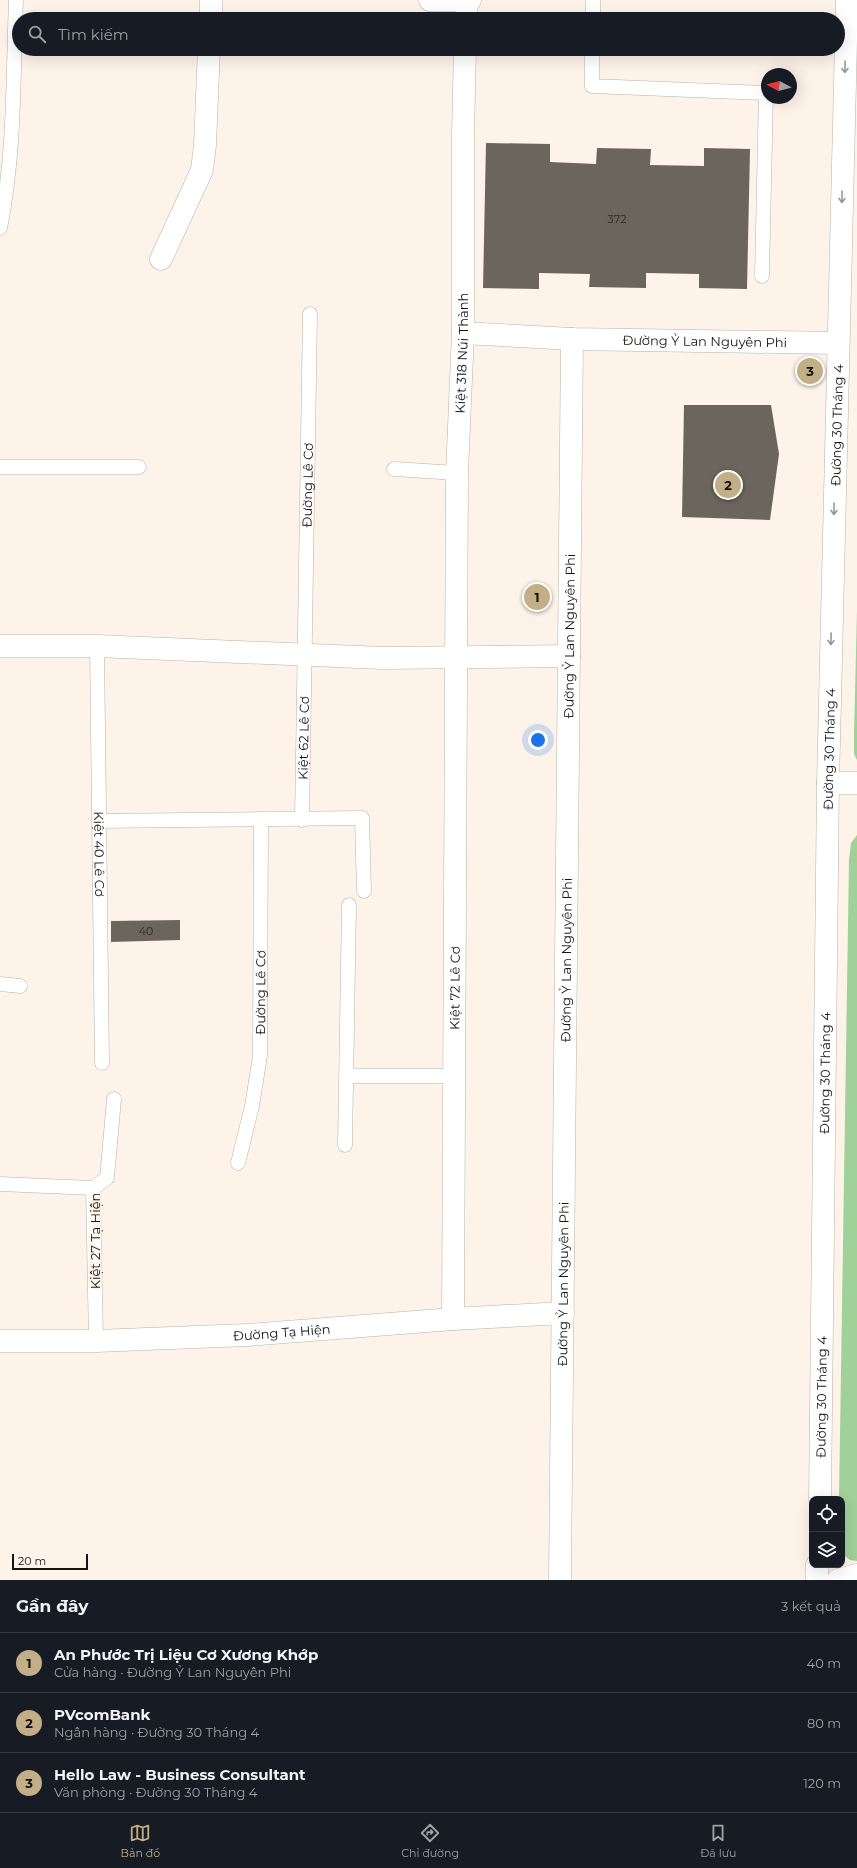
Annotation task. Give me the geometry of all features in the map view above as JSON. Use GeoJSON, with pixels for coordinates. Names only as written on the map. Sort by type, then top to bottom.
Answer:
{"type":"FeatureCollection","features":[{"type":"Feature","properties":{"kind":"street"},"geometry":{"type":"LineString","coordinates":[[210,12],[211,0]]}},
{"type":"Feature","properties":{"kind":"street"},"geometry":{"type":"LineString","coordinates":[[430,0],[468,7]]}},
{"type":"Feature","properties":{"kind":"street","name":"Đường 30 Tháng 4"},"geometry":{"type":"LineString","coordinates":[[820,1496],[828,783],[847,0]]}},
{"type":"Feature","properties":{"kind":"street"},"geometry":{"type":"LineString","coordinates":[[161,260],[202,170],[206,145],[209,56]]}},
{"type":"Feature","properties":{"kind":"street","name":"Kiệt 318 Núi Thành"},"geometry":{"type":"LineString","coordinates":[[456,658],[457,472],[463,333],[463,133],[465,56]]}},
{"type":"Feature","properties":{"kind":"street","name":"Đường Ỷ Lan Nguyên Phi"},"geometry":{"type":"LineString","coordinates":[[463,333],[572,339],[838,344]]}},
{"type":"Feature","properties":{"kind":"street","name":"Đường Ỷ Lan Nguyên Phi"},"geometry":{"type":"LineString","coordinates":[[560,1580],[572,339]]}},
{"type":"Feature","properties":{"kind":"street"},"geometry":{"type":"LineString","coordinates":[[0,646],[97,646],[304,656],[382,658],[569,656]]}},
{"type":"Feature","properties":{"kind":"street","name":"Kiệt 72 Lê Cơ"},"geometry":{"type":"LineString","coordinates":[[453,1319],[456,658]]}},
{"type":"Feature","properties":{"kind":"street"},"geometry":{"type":"LineString","coordinates":[[828,783],[857,783]]}},
{"type":"Feature","properties":{"kind":"street","name":"Đường Tạ Hiện"},"geometry":{"type":"LineString","coordinates":[[0,1341],[96,1342],[247,1335],[453,1319],[563,1313]]}},
{"type":"Feature","properties":{"kind":"street"},"geometry":{"type":"LineString","coordinates":[[817,1568],[817,1580]]}},
{"type":"Feature","properties":{"kind":"street"},"geometry":{"type":"LineString","coordinates":[[838,1580],[857,1575]]}},
{"type":"Feature","properties":{"kind":"lane"},"geometry":{"type":"LineString","coordinates":[[16,0],[16,12]]}},
{"type":"Feature","properties":{"kind":"lane"},"geometry":{"type":"LineString","coordinates":[[593,0],[593,12]]}},
{"type":"Feature","properties":{"kind":"lane"},"geometry":{"type":"LineString","coordinates":[[0,228],[7,192],[14,56]]}},
{"type":"Feature","properties":{"kind":"lane"},"geometry":{"type":"LineString","coordinates":[[592,56],[592,86],[766,93],[762,276]]}},
{"type":"Feature","properties":{"kind":"lane","name":"Đường Lê Cơ"},"geometry":{"type":"LineString","coordinates":[[304,656],[310,314]]}},
{"type":"Feature","properties":{"kind":"lane"},"geometry":{"type":"LineString","coordinates":[[0,467],[139,467]]}},
{"type":"Feature","properties":{"kind":"lane"},"geometry":{"type":"LineString","coordinates":[[394,469],[457,472]]}},
{"type":"Feature","properties":{"kind":"lane","name":"Kiệt 40 Lê Cơ"},"geometry":{"type":"LineString","coordinates":[[97,646],[102,1063]]}},
{"type":"Feature","properties":{"kind":"lane","name":"Kiệt 62 Lê Cơ"},"geometry":{"type":"LineString","coordinates":[[302,820],[304,656]]}},
{"type":"Feature","properties":{"kind":"lane"},"geometry":{"type":"LineString","coordinates":[[99,821],[261,819],[302,820],[362,818],[364,891]]}},
{"type":"Feature","properties":{"kind":"lane","name":"Đường Lê Cơ"},"geometry":{"type":"LineString","coordinates":[[238,1163],[252,1106],[260,1056],[261,819]]}},
{"type":"Feature","properties":{"kind":"lane"},"geometry":{"type":"LineString","coordinates":[[345,1145],[349,904]]}},
{"type":"Feature","properties":{"kind":"lane"},"geometry":{"type":"LineString","coordinates":[[0,984],[20,986]]}},
{"type":"Feature","properties":{"kind":"lane"},"geometry":{"type":"LineString","coordinates":[[347,1076],[454,1076]]}},
{"type":"Feature","properties":{"kind":"lane","name":"Kiệt 27 Tạ Hiện"},"geometry":{"type":"LineString","coordinates":[[96,1342],[92,1188],[107,1178],[114,1099]]}},
{"type":"Feature","properties":{"kind":"lane"},"geometry":{"type":"LineString","coordinates":[[0,1184],[92,1188]]}},
{"type":"Feature","properties":{"kind":"green space"},"geometry":{"type":"Polygon","coordinates":[[[857,610],[857,760],[854,754],[854,735],[857,610]]]}},
{"type":"Feature","properties":{"kind":"green space"},"geometry":{"type":"Polygon","coordinates":[[[857,835],[857,1561],[850,1560],[845,1556],[845,1496],[839,1496],[849,860],[851,843],[857,835]]]}},
{"type":"Feature","properties":{"kind":"building"},"geometry":{"type":"Polygon","coordinates":[[[486,143],[550,144],[550,162],[596,164],[597,148],[651,149],[650,165],[704,166],[704,148],[750,149],[747,289],[699,288],[699,274],[646,273],[646,288],[589,287],[590,274],[539,273],[539,289],[483,288],[486,143]]]}},
{"type":"Feature","properties":{"kind":"building"},"geometry":{"type":"Polygon","coordinates":[[[684,405],[771,405],[779,454],[770,520],[682,517],[684,405]]]}},
{"type":"Feature","properties":{"kind":"building"},"geometry":{"type":"Polygon","coordinates":[[[180,920],[180,940],[111,942],[111,921],[180,920]]]}},
{"type":"Feature","properties":{"kind":"place","name":"Hello Law - Business Consultant"},"geometry":{"type":"Point","coordinates":[810,371]}},
{"type":"Feature","properties":{"kind":"place","name":"PVcomBank"},"geometry":{"type":"Point","coordinates":[728,485]}},
{"type":"Feature","properties":{"kind":"place","name":"An Phước Trị Liệu Cơ Xương Khớp"},"geometry":{"type":"Point","coordinates":[537,597]}}]}
